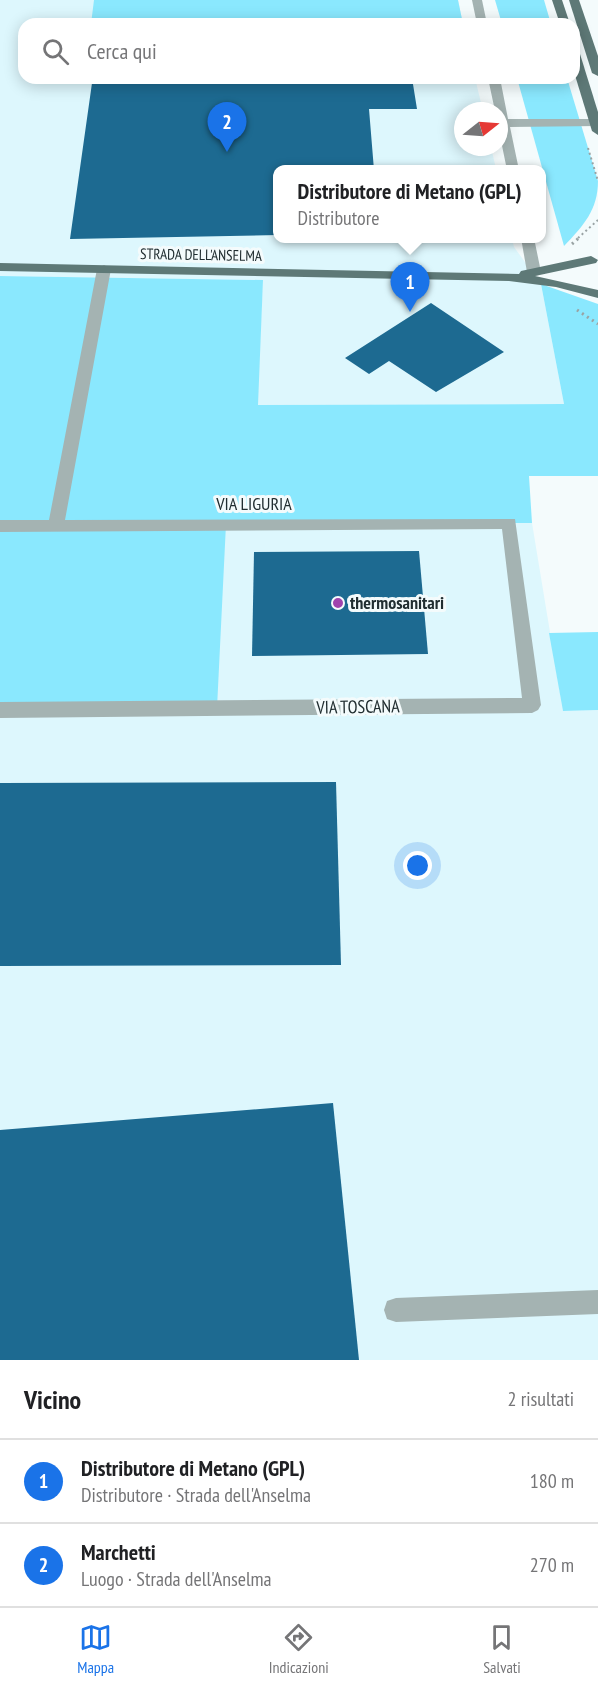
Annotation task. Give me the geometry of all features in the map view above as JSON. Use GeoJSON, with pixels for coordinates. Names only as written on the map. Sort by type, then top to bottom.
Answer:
{"type":"FeatureCollection","features":[{"type":"Feature","properties":{"kind":"main road"},"geometry":{"type":"LineString","coordinates":[[557,0],[563,18]]}},
{"type":"Feature","properties":{"kind":"main road"},"geometry":{"type":"LineString","coordinates":[[574,0],[580,18]]}},
{"type":"Feature","properties":{"kind":"main road"},"geometry":{"type":"LineString","coordinates":[[580,18],[598,73]]}},
{"type":"Feature","properties":{"kind":"main road"},"geometry":{"type":"LineString","coordinates":[[580,73],[597,127]]}},
{"type":"Feature","properties":{"kind":"main road","name":"STRADA DELL'ANSELMA"},"geometry":{"type":"LineString","coordinates":[[0,267],[509,277],[556,283],[598,294]]}},
{"type":"Feature","properties":{"kind":"main road","name":"STRADA DELL'ANSELMA"},"geometry":{"type":"LineString","coordinates":[[509,277],[534,272],[594,270]]}},
{"type":"Feature","properties":{"kind":"street"},"geometry":{"type":"LineString","coordinates":[[477,0],[481,18]]}},
{"type":"Feature","properties":{"kind":"street"},"geometry":{"type":"LineString","coordinates":[[495,84],[499,102]]}},
{"type":"Feature","properties":{"kind":"street"},"geometry":{"type":"LineString","coordinates":[[508,123],[597,127]]}},
{"type":"Feature","properties":{"kind":"street"},"geometry":{"type":"LineString","coordinates":[[508,147],[512,165]]}},
{"type":"Feature","properties":{"kind":"street"},"geometry":{"type":"LineString","coordinates":[[528,243],[534,272]]}},
{"type":"Feature","properties":{"kind":"street"},"geometry":{"type":"LineString","coordinates":[[56,525],[104,269]]}},
{"type":"Feature","properties":{"kind":"street","name":"VIA LIGURIA"},"geometry":{"type":"LineString","coordinates":[[0,526],[509,523]]}},
{"type":"Feature","properties":{"kind":"street","name":"VIA TOSCANA"},"geometry":{"type":"LineString","coordinates":[[0,710],[531,705],[509,523]]}},
{"type":"Feature","properties":{"kind":"street"},"geometry":{"type":"LineString","coordinates":[[396,1310],[598,1302]]}},
{"type":"Feature","properties":{"kind":"shaded area"},"geometry":{"type":"Polygon","coordinates":[[[0,0],[458,0],[462,18],[18,18],[18,84],[476,84],[481,102],[454,102],[454,156],[493,156],[495,165],[273,165],[273,243],[513,243],[541,284],[564,404],[257,405],[263,280],[0,276],[0,0]]]}},
{"type":"Feature","properties":{"kind":"shaded area"},"geometry":{"type":"Polygon","coordinates":[[[94,0],[458,0],[462,18],[92,18],[94,0]]]}},
{"type":"Feature","properties":{"kind":"shaded area"},"geometry":{"type":"Polygon","coordinates":[[[495,0],[544,0],[549,18],[500,18],[495,0]]]}},
{"type":"Feature","properties":{"kind":"shaded area"},"geometry":{"type":"Polygon","coordinates":[[[519,84],[569,84],[598,181],[595,201],[588,217],[564,246],[546,182],[546,165],[541,165],[519,84]]]}},
{"type":"Feature","properties":{"kind":"shaded area"},"geometry":{"type":"Polygon","coordinates":[[[0,276],[263,280],[258,405],[564,404],[541,284],[598,304],[598,476],[529,476],[532,523],[226,524],[217,708],[0,714],[0,276]]]}},
{"type":"Feature","properties":{"kind":"shaded area"},"geometry":{"type":"Polygon","coordinates":[[[532,523],[563,711],[598,710],[598,1360],[0,1360],[0,714],[226,524],[532,523]]]}},
{"type":"Feature","properties":{"kind":"shaded area"},"geometry":{"type":"Polygon","coordinates":[[[598,632],[598,710],[563,711],[549,633],[598,632]]]}},
{"type":"Feature","properties":{"kind":"building"},"geometry":{"type":"Polygon","coordinates":[[[92,84],[413,84],[417,109],[369,109],[374,165],[273,165],[273,235],[70,239],[92,84]]]}},
{"type":"Feature","properties":{"kind":"building"},"geometry":{"type":"Polygon","coordinates":[[[431,303],[504,352],[436,392],[389,361],[369,374],[345,358],[431,303]]]}},
{"type":"Feature","properties":{"kind":"building","name":"thermosanitari"},"geometry":{"type":"Polygon","coordinates":[[[419,551],[428,654],[252,656],[254,552],[419,551]]]}},
{"type":"Feature","properties":{"kind":"building"},"geometry":{"type":"Polygon","coordinates":[[[336,782],[341,965],[0,966],[0,783],[336,782]]]}},
{"type":"Feature","properties":{"kind":"building"},"geometry":{"type":"Polygon","coordinates":[[[333,1103],[359,1360],[0,1360],[0,1130],[333,1103]]]}},
{"type":"Feature","properties":{"kind":"place","name":"Marchetti"},"geometry":{"type":"Point","coordinates":[227,152]}},
{"type":"Feature","properties":{"kind":"place","name":"Distributore di Metano (GPL)"},"geometry":{"type":"Point","coordinates":[410,312]}},
{"type":"Feature","properties":{"kind":"place","name":"thermosanitari"},"geometry":{"type":"Point","coordinates":[338,603]}}]}
